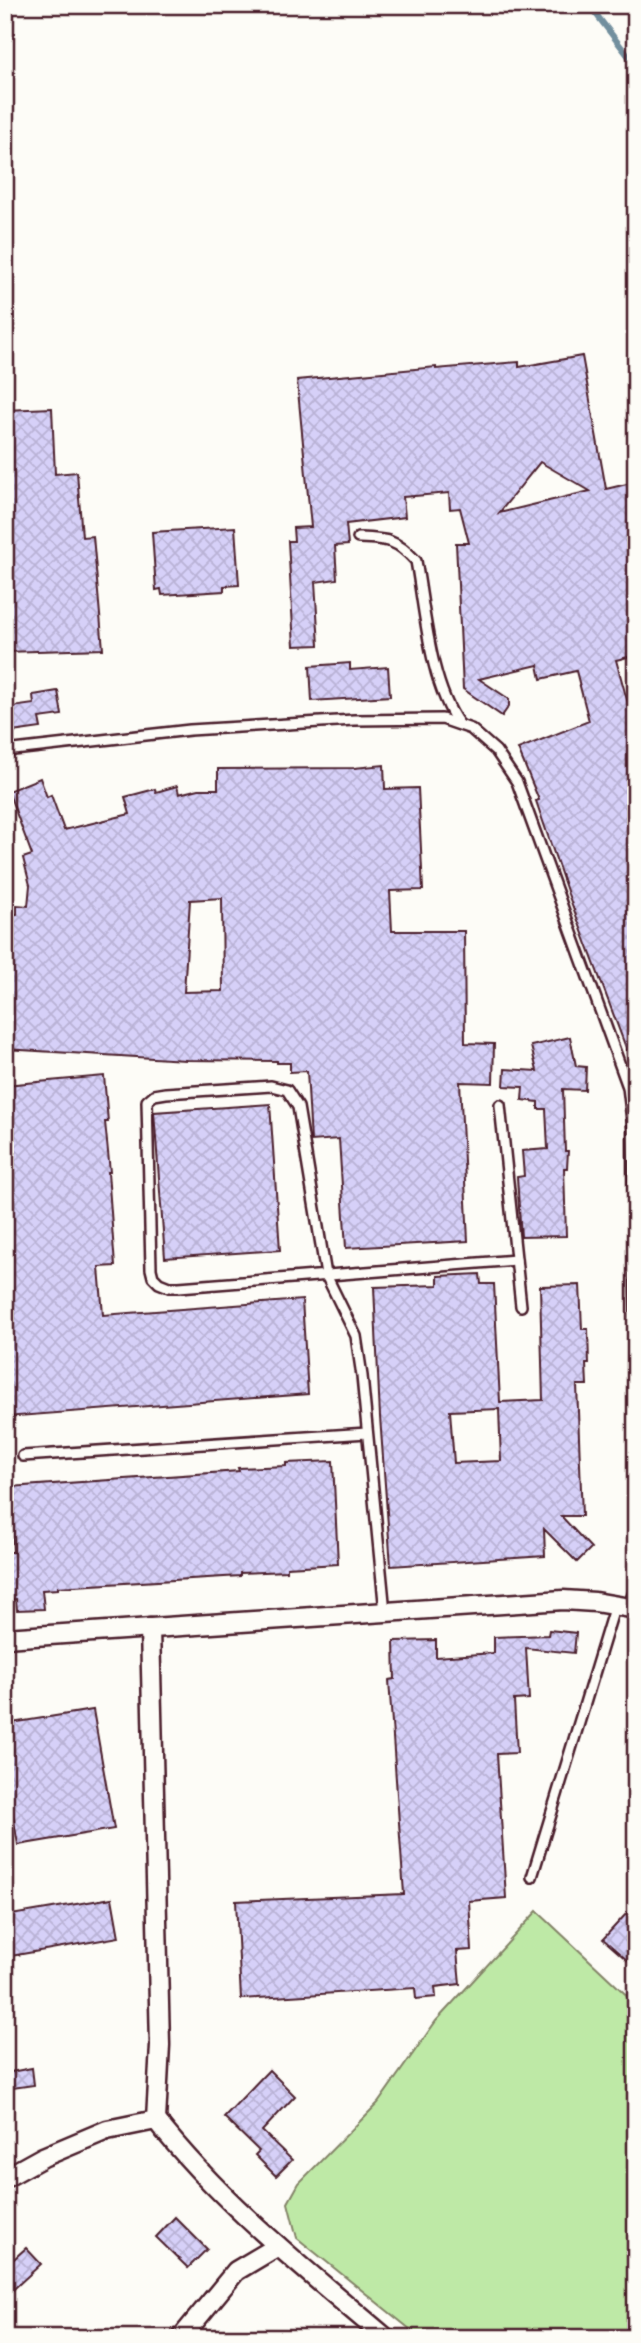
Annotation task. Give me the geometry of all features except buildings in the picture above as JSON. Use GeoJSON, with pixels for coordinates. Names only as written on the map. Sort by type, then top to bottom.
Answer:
{"type":"FeatureCollection","features":[{"type":"Feature","properties":{"kind":"street"},"geometry":{"type":"LineString","coordinates":[[5,1638],[563,1600],[626,1607]]}},
{"type":"Feature","properties":{"kind":"street"},"geometry":{"type":"LineString","coordinates":[[150,1628],[160,2045],[156,2120],[182,2154],[278,2246],[386,2338]]}},
{"type":"Feature","properties":{"kind":"street"},"geometry":{"type":"LineString","coordinates":[[5,2178],[43,2157],[107,2130],[156,2120]]}},
{"type":"Feature","properties":{"kind":"street"},"geometry":{"type":"LineString","coordinates":[[181,2338],[236,2271],[278,2246]]}},
{"type":"Feature","properties":{"kind":"lane"},"geometry":{"type":"LineString","coordinates":[[358,538],[387,539],[402,546],[416,561],[439,688],[448,709],[459,724]]}},
{"type":"Feature","properties":{"kind":"lane"},"geometry":{"type":"LineString","coordinates":[[5,751],[190,730],[354,720],[442,719],[471,729],[496,751],[517,782],[628,1087],[633,1129],[636,1320]]}},
{"type":"Feature","properties":{"kind":"lane"},"geometry":{"type":"LineString","coordinates":[[385,1612],[356,1336],[326,1275],[298,1107],[287,1090],[271,1086],[166,1093],[154,1095],[147,1101],[151,1269],[153,1277],[159,1283],[169,1287],[189,1286],[326,1275],[516,1260]]}},
{"type":"Feature","properties":{"kind":"lane"},"geometry":{"type":"LineString","coordinates":[[500,1105],[521,1306]]}},
{"type":"Feature","properties":{"kind":"lane"},"geometry":{"type":"LineString","coordinates":[[23,1455],[368,1433]]}},
{"type":"Feature","properties":{"kind":"lane"},"geometry":{"type":"LineString","coordinates":[[532,1877],[626,1607],[636,1587]]}},
{"type":"Feature","properties":{"kind":"green space"},"geometry":{"type":"Polygon","coordinates":[[[537,1911],[636,2004],[636,2338],[421,2338],[297,2238],[288,2203],[299,2183],[378,2103],[436,2021],[537,1911]]]}},
{"type":"Feature","properties":{"kind":"waterway"},"geometry":{"type":"LineString","coordinates":[[589,5],[636,66]]}}]}
